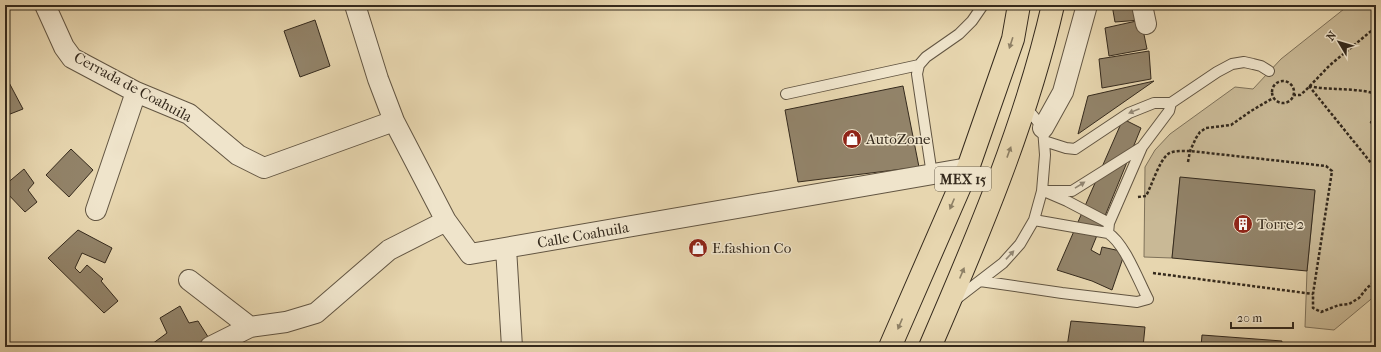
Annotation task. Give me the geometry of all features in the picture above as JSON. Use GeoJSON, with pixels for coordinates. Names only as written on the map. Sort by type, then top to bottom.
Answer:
{"type":"FeatureCollection","features":[{"type":"Feature","properties":{"kind":"main road","name":"MEX 15"},"geometry":{"type":"LineString","coordinates":[[890,347],[968,168],[1013,39],[1019,5]]}},
{"type":"Feature","properties":{"kind":"main road","name":"MEX 15"},"geometry":{"type":"LineString","coordinates":[[930,347],[993,194],[1025,106],[1053,5]]}},
{"type":"Feature","properties":{"kind":"street","name":"Cerrada de Coahuila"},"geometry":{"type":"LineString","coordinates":[[45,5],[64,46],[72,58],[136,92],[189,114],[238,154],[264,168],[394,121]]}},
{"type":"Feature","properties":{"kind":"street","name":"Calle Coahuila"},"geometry":{"type":"LineString","coordinates":[[355,5],[378,78],[394,121],[446,221],[470,254],[968,168]]}},
{"type":"Feature","properties":{"kind":"street"},"geometry":{"type":"LineString","coordinates":[[1043,134],[1063,92],[1087,5]]}},
{"type":"Feature","properties":{"kind":"street"},"geometry":{"type":"LineString","coordinates":[[96,210],[136,92]]}},
{"type":"Feature","properties":{"kind":"street"},"geometry":{"type":"LineString","coordinates":[[210,347],[250,327],[286,322],[316,313],[389,250],[446,221]]}},
{"type":"Feature","properties":{"kind":"street"},"geometry":{"type":"LineString","coordinates":[[506,248],[512,347]]}},
{"type":"Feature","properties":{"kind":"street"},"geometry":{"type":"LineString","coordinates":[[189,280],[250,327]]}},
{"type":"Feature","properties":{"kind":"lane"},"geometry":{"type":"LineString","coordinates":[[932,175],[917,74],[919,65],[926,57],[959,34],[972,21],[983,5]]}},
{"type":"Feature","properties":{"kind":"lane"},"geometry":{"type":"LineString","coordinates":[[1043,134],[1066,148],[1075,149],[1128,113],[1154,103],[1171,103],[1217,72],[1232,64],[1244,62],[1261,66],[1269,71]]}},
{"type":"Feature","properties":{"kind":"lane"},"geometry":{"type":"LineString","coordinates":[[786,94],[919,65]]}},
{"type":"Feature","properties":{"kind":"lane"},"geometry":{"type":"LineString","coordinates":[[1109,228],[1142,147],[1169,111],[1171,103]]}},
{"type":"Feature","properties":{"kind":"lane"},"geometry":{"type":"LineString","coordinates":[[948,306],[1003,263],[1020,244],[1034,220],[1042,190],[1046,155],[1043,134],[1025,106]]}},
{"type":"Feature","properties":{"kind":"lane"},"geometry":{"type":"LineString","coordinates":[[1042,190],[1072,190],[1142,147]]}},
{"type":"Feature","properties":{"kind":"lane"},"geometry":{"type":"LineString","coordinates":[[980,281],[1137,302],[1148,299],[1122,248],[1109,228],[1068,201],[1042,190]]}},
{"type":"Feature","properties":{"kind":"lane"},"geometry":{"type":"LineString","coordinates":[[1034,220],[1109,228]]}},
{"type":"Feature","properties":{"kind":"path"},"geometry":{"type":"LineString","coordinates":[[1293,95],[1300,95],[1330,65],[1376,26]]}},
{"type":"Feature","properties":{"kind":"path"},"geometry":{"type":"LineString","coordinates":[[1284,81],[1291,84],[1293,88],[1293,95],[1292,98],[1286,103],[1279,102],[1273,98],[1273,87],[1277,82],[1284,81]]}},
{"type":"Feature","properties":{"kind":"path"},"geometry":{"type":"LineString","coordinates":[[1309,86],[1321,89],[1364,91],[1376,94]]}},
{"type":"Feature","properties":{"kind":"path"},"geometry":{"type":"LineString","coordinates":[[1309,86],[1376,169]]}},
{"type":"Feature","properties":{"kind":"path"},"geometry":{"type":"LineString","coordinates":[[1188,162],[1190,151],[1200,132],[1206,128],[1231,125],[1251,110],[1273,98]]}},
{"type":"Feature","properties":{"kind":"path"},"geometry":{"type":"LineString","coordinates":[[1135,202],[1138,196],[1146,196],[1156,173],[1168,154],[1176,151],[1190,151],[1326,166],[1332,171],[1313,294],[1313,308],[1321,312],[1339,305],[1349,304],[1359,298],[1376,280]]}},
{"type":"Feature","properties":{"kind":"path"},"geometry":{"type":"LineString","coordinates":[[1149,272],[1313,294]]}},
{"type":"Feature","properties":{"kind":"shaded area"},"geometry":{"type":"Polygon","coordinates":[[[1349,5],[1376,5],[1376,117],[1370,122],[1376,130],[1376,295],[1334,330],[1305,327],[1307,271],[1315,191],[1180,178],[1172,258],[1144,257],[1145,167],[1155,150],[1170,134],[1235,87],[1253,89],[1281,59],[1349,5]]]}},
{"type":"Feature","properties":{"kind":"building"},"geometry":{"type":"Polygon","coordinates":[[[1112,5],[1138,5],[1141,20],[1115,22],[1112,5]]]}},
{"type":"Feature","properties":{"kind":"building"},"geometry":{"type":"Polygon","coordinates":[[[315,20],[330,66],[300,77],[284,31],[315,20]]]}},
{"type":"Feature","properties":{"kind":"building"},"geometry":{"type":"Polygon","coordinates":[[[1141,20],[1147,49],[1109,56],[1105,28],[1141,20]]]}},
{"type":"Feature","properties":{"kind":"building"},"geometry":{"type":"Polygon","coordinates":[[[1149,51],[1151,79],[1102,88],[1099,59],[1149,51]]]}},
{"type":"Feature","properties":{"kind":"building"},"geometry":{"type":"Polygon","coordinates":[[[5,75],[23,109],[5,116],[5,75]]]}},
{"type":"Feature","properties":{"kind":"building"},"geometry":{"type":"Polygon","coordinates":[[[1154,81],[1078,134],[1088,96],[1154,81]]]}},
{"type":"Feature","properties":{"kind":"building","name":"AutoZone"},"geometry":{"type":"Polygon","coordinates":[[[903,86],[919,167],[798,182],[785,110],[903,86]]]}},
{"type":"Feature","properties":{"kind":"building"},"geometry":{"type":"Polygon","coordinates":[[[1376,117],[1376,130],[1370,122],[1376,117]]]}},
{"type":"Feature","properties":{"kind":"building"},"geometry":{"type":"Polygon","coordinates":[[[1123,119],[1141,128],[1091,250],[1100,255],[1102,247],[1125,252],[1112,290],[1092,281],[1057,270],[1123,119]]]}},
{"type":"Feature","properties":{"kind":"building"},"geometry":{"type":"Polygon","coordinates":[[[71,149],[93,170],[69,197],[46,175],[71,149]]]}},
{"type":"Feature","properties":{"kind":"building"},"geometry":{"type":"Polygon","coordinates":[[[24,169],[34,183],[28,190],[37,202],[25,212],[5,191],[5,185],[24,169]]]}},
{"type":"Feature","properties":{"kind":"building","name":"Torre 2"},"geometry":{"type":"Polygon","coordinates":[[[1180,177],[1315,190],[1307,271],[1172,258],[1180,177]]]}},
{"type":"Feature","properties":{"kind":"building"},"geometry":{"type":"Polygon","coordinates":[[[78,230],[112,248],[105,263],[82,253],[75,268],[80,273],[87,265],[103,279],[101,281],[118,301],[104,313],[48,258],[78,230]]]}},
{"type":"Feature","properties":{"kind":"building"},"geometry":{"type":"Polygon","coordinates":[[[180,306],[189,323],[198,321],[210,340],[197,347],[154,347],[152,344],[167,333],[160,318],[180,306]]]}},
{"type":"Feature","properties":{"kind":"building"},"geometry":{"type":"Polygon","coordinates":[[[1071,321],[1145,327],[1143,347],[1067,347],[1071,321]]]}},
{"type":"Feature","properties":{"kind":"building"},"geometry":{"type":"Polygon","coordinates":[[[1202,335],[1282,341],[1281,347],[1201,347],[1202,335]]]}},
{"type":"Feature","properties":{"kind":"place","name":"AutoZone"},"geometry":{"type":"Point","coordinates":[852,139]}},
{"type":"Feature","properties":{"kind":"place","name":"Torre 2"},"geometry":{"type":"Point","coordinates":[1243,224]}},
{"type":"Feature","properties":{"kind":"place","name":"E.fashion Co"},"geometry":{"type":"Point","coordinates":[698,248]}}]}
